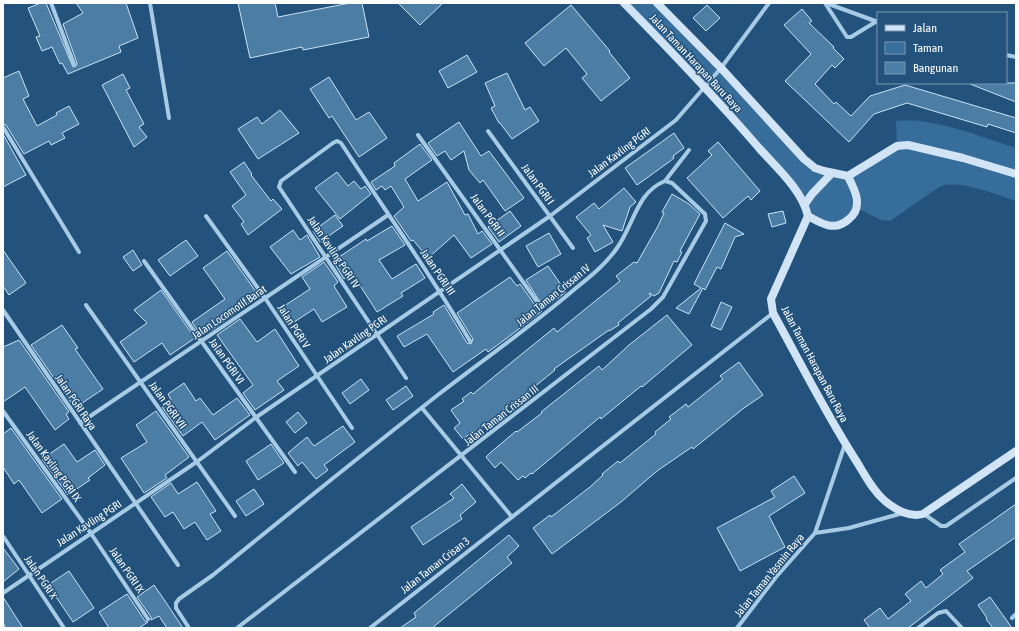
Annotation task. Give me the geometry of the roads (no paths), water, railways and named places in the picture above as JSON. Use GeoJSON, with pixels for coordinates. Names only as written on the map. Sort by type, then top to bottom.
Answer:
{"type":"FeatureCollection","features":[{"type":"Feature","properties":{"kind":"street"},"geometry":{"type":"LineString","coordinates":[[51,3],[74,64]]}},
{"type":"Feature","properties":{"kind":"street"},"geometry":{"type":"LineString","coordinates":[[150,3],[169,118]]}},
{"type":"Feature","properties":{"kind":"street","name":"Jalan Taman Harapan Baru Raya"},"geometry":{"type":"LineString","coordinates":[[624,3],[705,86],[783,175],[805,204],[808,216],[771,299],[773,313],[845,444],[870,482],[884,500],[903,513]]}},
{"type":"Feature","properties":{"kind":"street","name":"Jalan Taman Harapan Baru Raya"},"geometry":{"type":"LineString","coordinates":[[657,3],[721,68],[804,159],[815,168],[848,176]]}},
{"type":"Feature","properties":{"kind":"street","name":"Jalan Kavling PGRI"},"geometry":{"type":"LineString","coordinates":[[3,593],[90,532],[198,461],[256,418],[377,333],[441,292],[550,216],[676,120],[721,68],[769,3]]}},
{"type":"Feature","properties":{"kind":"street"},"geometry":{"type":"LineString","coordinates":[[825,3],[877,22]]}},
{"type":"Feature","properties":{"kind":"street"},"geometry":{"type":"LineString","coordinates":[[825,3],[847,37],[851,37],[877,22]]}},
{"type":"Feature","properties":{"kind":"street"},"geometry":{"type":"LineString","coordinates":[[3,127],[79,252]]}},
{"type":"Feature","properties":{"kind":"street","name":"Jalan PGRI I"},"geometry":{"type":"LineString","coordinates":[[488,130],[573,248]]}},
{"type":"Feature","properties":{"kind":"street","name":"Jalan PGRI II"},"geometry":{"type":"LineString","coordinates":[[418,135],[502,249],[541,307]]}},
{"type":"Feature","properties":{"kind":"street","name":"Jalan PGRI III"},"geometry":{"type":"LineString","coordinates":[[281,181],[337,141],[341,143],[441,292],[470,341]]}},
{"type":"Feature","properties":{"kind":"street"},"geometry":{"type":"LineString","coordinates":[[808,216],[824,225],[834,227],[845,223],[854,214],[858,202],[848,176],[897,146],[908,145],[962,158],[1016,174]]}},
{"type":"Feature","properties":{"kind":"street"},"geometry":{"type":"LineString","coordinates":[[666,181],[689,150]]}},
{"type":"Feature","properties":{"kind":"street"},"geometry":{"type":"LineString","coordinates":[[805,204],[812,194],[832,173]]}},
{"type":"Feature","properties":{"kind":"street","name":"Jalan Kavling PGRI IV"},"geometry":{"type":"LineString","coordinates":[[281,181],[279,187],[327,256],[406,378]]}},
{"type":"Feature","properties":{"kind":"street","name":"Jalan Taman Crissan III"},"geometry":{"type":"LineString","coordinates":[[237,628],[462,457],[640,318],[663,297],[706,221],[705,214],[672,183],[666,181]]}},
{"type":"Feature","properties":{"kind":"street","name":"Jalan Taman Crissan IV"},"geometry":{"type":"LineString","coordinates":[[189,628],[176,608],[176,603],[422,408],[547,313],[601,268],[617,248],[630,228],[643,197],[656,185],[666,181]]}},
{"type":"Feature","properties":{"kind":"street","name":"Jalan Locomotif Barat"},"geometry":{"type":"LineString","coordinates":[[80,423],[388,215]]}},
{"type":"Feature","properties":{"kind":"street","name":"Jalan PGRI V"},"geometry":{"type":"LineString","coordinates":[[206,216],[265,298],[316,377],[352,428]]}},
{"type":"Feature","properties":{"kind":"street","name":"Jalan PGRI VI"},"geometry":{"type":"LineString","coordinates":[[144,261],[295,472]]}},
{"type":"Feature","properties":{"kind":"street","name":"Jalan PGRI VII"},"geometry":{"type":"LineString","coordinates":[[86,305],[139,382],[198,461],[235,516]]}},
{"type":"Feature","properties":{"kind":"street","name":"Jalan PGRI Raya"},"geometry":{"type":"LineString","coordinates":[[3,310],[178,565]]}},
{"type":"Feature","properties":{"kind":"street","name":"Jalan Taman Crisan 3"},"geometry":{"type":"LineString","coordinates":[[370,628],[773,313]]}},
{"type":"Feature","properties":{"kind":"street"},"geometry":{"type":"LineString","coordinates":[[422,408],[512,517]]}},
{"type":"Feature","properties":{"kind":"street","name":"Jalan Kavling PGRI IX"},"geometry":{"type":"LineString","coordinates":[[3,411],[90,532]]}},
{"type":"Feature","properties":{"kind":"street","name":"Jalan Taman Yasmin Raya"},"geometry":{"type":"LineString","coordinates":[[737,628],[776,577],[816,533],[845,444]]}},
{"type":"Feature","properties":{"kind":"street"},"geometry":{"type":"LineString","coordinates":[[903,513],[917,516],[923,514],[1016,452]]}},
{"type":"Feature","properties":{"kind":"street"},"geometry":{"type":"LineString","coordinates":[[923,514],[941,526],[946,526],[1016,478]]}},
{"type":"Feature","properties":{"kind":"street","name":"Jalan Taman Yasmin Raya"},"geometry":{"type":"LineString","coordinates":[[816,533],[849,528],[903,513]]}},
{"type":"Feature","properties":{"kind":"street","name":"Jalan PGRI IX"},"geometry":{"type":"LineString","coordinates":[[90,532],[148,619]]}},
{"type":"Feature","properties":{"kind":"street","name":"Jalan PGRI X"},"geometry":{"type":"LineString","coordinates":[[3,536],[64,628]]}},
{"type":"Feature","properties":{"kind":"street"},"geometry":{"type":"LineString","coordinates":[[918,628],[938,613],[946,611],[950,613],[962,628]]}}]}
